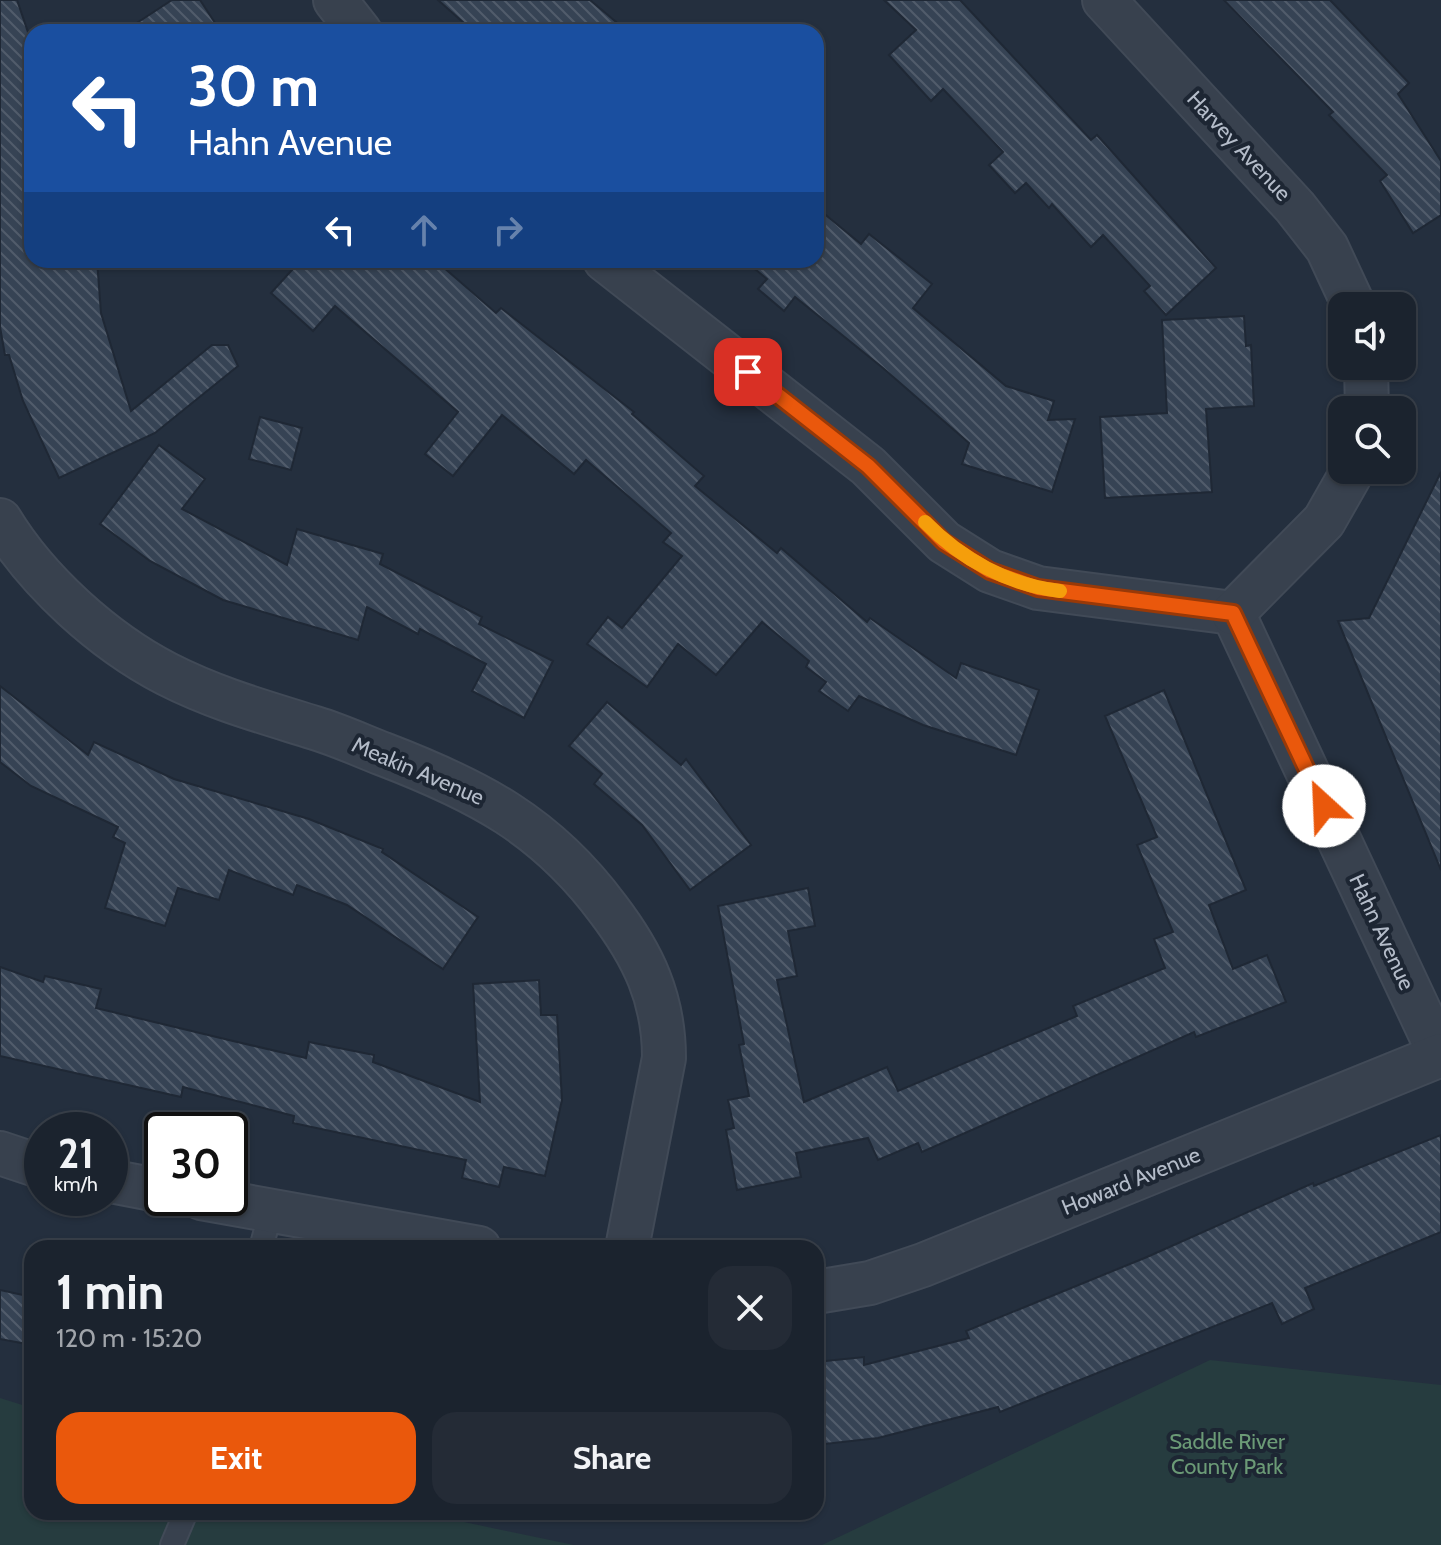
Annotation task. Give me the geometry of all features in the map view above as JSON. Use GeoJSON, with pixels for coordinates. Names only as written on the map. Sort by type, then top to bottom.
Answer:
{"type":"FeatureCollection","features":[{"type":"Feature","properties":{"kind":"street"},"geometry":{"type":"LineString","coordinates":[[335,0],[354,24]]}},
{"type":"Feature","properties":{"kind":"street","name":"Harvey Avenue"},"geometry":{"type":"LineString","coordinates":[[1104,0],[1295,207],[1327,248],[1347,292]]}},
{"type":"Feature","properties":{"kind":"street"},"geometry":{"type":"LineString","coordinates":[[615,268],[868,466],[944,542],[990,571],[1038,588],[1233,613],[1324,521],[1345,484]]}},
{"type":"Feature","properties":{"kind":"street","name":"Meakin Avenue"},"geometry":{"type":"LineString","coordinates":[[0,520],[50,583],[100,629],[164,673],[234,705],[315,728],[457,783],[512,815],[562,854],[593,888],[637,947],[656,995],[664,1042],[664,1058],[629,1240]]}},
{"type":"Feature","properties":{"kind":"street","name":"Hahn Avenue"},"geometry":{"type":"LineString","coordinates":[[1233,613],[1440,1055]]}},
{"type":"Feature","properties":{"kind":"street","name":"Howard Avenue"},"geometry":{"type":"LineString","coordinates":[[824,1291],[870,1283],[923,1265],[1440,1055]]}},
{"type":"Feature","properties":{"kind":"street"},"geometry":{"type":"LineString","coordinates":[[0,1153],[24,1161]]}},
{"type":"Feature","properties":{"kind":"street"},"geometry":{"type":"LineString","coordinates":[[239,1216],[266,1229],[389,1240]]}},
{"type":"Feature","properties":{"kind":"lane"},"geometry":{"type":"LineString","coordinates":[[172,1545],[183,1520]]}},
{"type":"Feature","properties":{"kind":"green space","name":"Saddle River County Park"},"geometry":{"type":"Polygon","coordinates":[[[1210,1360],[1441,1385],[1441,1545],[822,1545],[1210,1360]]]}},
{"type":"Feature","properties":{"kind":"green space"},"geometry":{"type":"Polygon","coordinates":[[[0,1398],[24,1406],[24,1520],[454,1520],[574,1545],[0,1545],[0,1398]]]}},
{"type":"Feature","properties":{"kind":"building"},"geometry":{"type":"Polygon","coordinates":[[[0,0],[17,0],[25,24],[24,268],[98,268],[101,313],[131,411],[212,345],[228,345],[238,366],[155,433],[59,478],[23,401],[9,355],[5,355],[0,327],[0,0]]]}},
{"type":"Feature","properties":{"kind":"building"},"geometry":{"type":"Polygon","coordinates":[[[172,0],[200,0],[216,24],[135,24],[172,0]]]}},
{"type":"Feature","properties":{"kind":"building"},"geometry":{"type":"Polygon","coordinates":[[[438,0],[590,0],[618,24],[465,24],[438,0]]]}},
{"type":"Feature","properties":{"kind":"building"},"geometry":{"type":"Polygon","coordinates":[[[884,0],[960,0],[1091,140],[1097,135],[1216,268],[1166,315],[1144,291],[1150,286],[1103,235],[1091,247],[1052,204],[1049,208],[1026,183],[1015,193],[989,165],[1003,152],[943,89],[931,101],[889,55],[916,30],[884,0]]]}},
{"type":"Feature","properties":{"kind":"building"},"geometry":{"type":"Polygon","coordinates":[[[1224,0],[1330,0],[1409,83],[1398,94],[1441,161],[1441,215],[1413,233],[1380,181],[1387,175],[1329,115],[1333,112],[1224,0]]]}},
{"type":"Feature","properties":{"kind":"building"},"geometry":{"type":"Polygon","coordinates":[[[824,214],[861,244],[869,234],[932,284],[913,308],[1006,386],[1054,401],[1048,420],[1075,419],[1052,492],[962,464],[969,443],[795,297],[784,311],[758,289],[767,279],[754,268],[824,268],[824,214]]]}},
{"type":"Feature","properties":{"kind":"building"},"geometry":{"type":"Polygon","coordinates":[[[294,268],[444,268],[496,313],[501,308],[634,412],[632,414],[704,476],[695,486],[777,553],[781,548],[867,622],[870,618],[956,678],[961,663],[1039,690],[1016,755],[923,725],[859,696],[848,711],[819,691],[826,682],[806,667],[809,661],[762,622],[716,675],[678,644],[647,687],[587,644],[608,617],[622,628],[682,556],[663,542],[671,533],[586,460],[574,474],[502,415],[453,476],[425,454],[458,412],[335,306],[313,331],[271,293],[294,268]]]}},
{"type":"Feature","properties":{"kind":"building"},"geometry":{"type":"Polygon","coordinates":[[[1244,316],[1246,346],[1251,345],[1254,406],[1206,409],[1212,492],[1105,498],[1100,417],[1167,413],[1162,320],[1244,316]]]}},
{"type":"Feature","properties":{"kind":"building"},"geometry":{"type":"Polygon","coordinates":[[[260,417],[302,428],[291,470],[249,459],[260,417]]]}},
{"type":"Feature","properties":{"kind":"building"},"geometry":{"type":"Polygon","coordinates":[[[159,445],[205,479],[182,509],[287,565],[297,529],[383,554],[380,564],[482,617],[479,624],[553,661],[524,718],[472,691],[486,664],[420,629],[418,634],[367,607],[358,640],[223,600],[150,561],[100,524],[159,445]]]}},
{"type":"Feature","properties":{"kind":"building"},"geometry":{"type":"Polygon","coordinates":[[[1441,472],[1441,870],[1338,621],[1369,618],[1441,472]]]}},
{"type":"Feature","properties":{"kind":"building"},"geometry":{"type":"Polygon","coordinates":[[[0,686],[88,755],[94,742],[174,779],[309,819],[383,849],[382,852],[478,917],[443,969],[347,905],[297,885],[293,895],[229,870],[219,900],[178,888],[165,926],[105,908],[125,843],[113,837],[118,827],[31,786],[0,762],[0,686]]]}},
{"type":"Feature","properties":{"kind":"building"},"geometry":{"type":"Polygon","coordinates":[[[1164,690],[1246,890],[1209,905],[1233,969],[1267,955],[1286,1002],[1196,1037],[1194,1032],[922,1152],[918,1143],[878,1160],[868,1138],[796,1153],[801,1177],[737,1190],[726,1130],[734,1128],[728,1100],[749,1096],[739,1045],[744,1044],[718,906],[808,888],[815,926],[788,931],[797,976],[777,980],[804,1102],[887,1067],[898,1091],[1077,1016],[1073,1006],[1165,968],[1154,939],[1173,932],[1137,845],[1157,837],[1105,716],[1164,690]]]}},
{"type":"Feature","properties":{"kind":"building"},"geometry":{"type":"Polygon","coordinates":[[[607,702],[681,765],[686,759],[751,845],[690,890],[642,825],[594,784],[602,774],[569,746],[607,702]]]}},
{"type":"Feature","properties":{"kind":"building"},"geometry":{"type":"Polygon","coordinates":[[[0,967],[43,982],[45,976],[101,989],[96,1008],[233,1041],[306,1058],[309,1042],[374,1055],[373,1062],[480,1102],[473,984],[539,980],[541,1015],[557,1015],[562,1100],[545,1176],[504,1167],[499,1187],[462,1178],[466,1160],[293,1123],[294,1116],[183,1087],[181,1097],[0,1056],[0,967]]]}},
{"type":"Feature","properties":{"kind":"building"},"geometry":{"type":"Polygon","coordinates":[[[1441,1135],[1441,1232],[1305,1288],[1314,1309],[1282,1324],[1272,1303],[1000,1412],[998,1407],[878,1438],[824,1444],[824,1361],[864,1357],[864,1365],[969,1338],[966,1331],[1147,1257],[1313,1183],[1314,1186],[1441,1135]]]}},
{"type":"Feature","properties":{"kind":"building"},"geometry":{"type":"Polygon","coordinates":[[[0,1290],[24,1295],[24,1344],[0,1339],[0,1290]]]}},
{"type":"Feature","properties":{"kind":"slow traffic"},"geometry":{"type":"LineString","coordinates":[[925,522],[944,542],[990,571],[1038,588],[1060,591]]}},
{"type":"Feature","properties":{"kind":"route"},"geometry":{"type":"LineString","coordinates":[[748,372],[868,466],[944,542],[990,571],[1038,588],[1233,613],[1324,806]]}}]}
